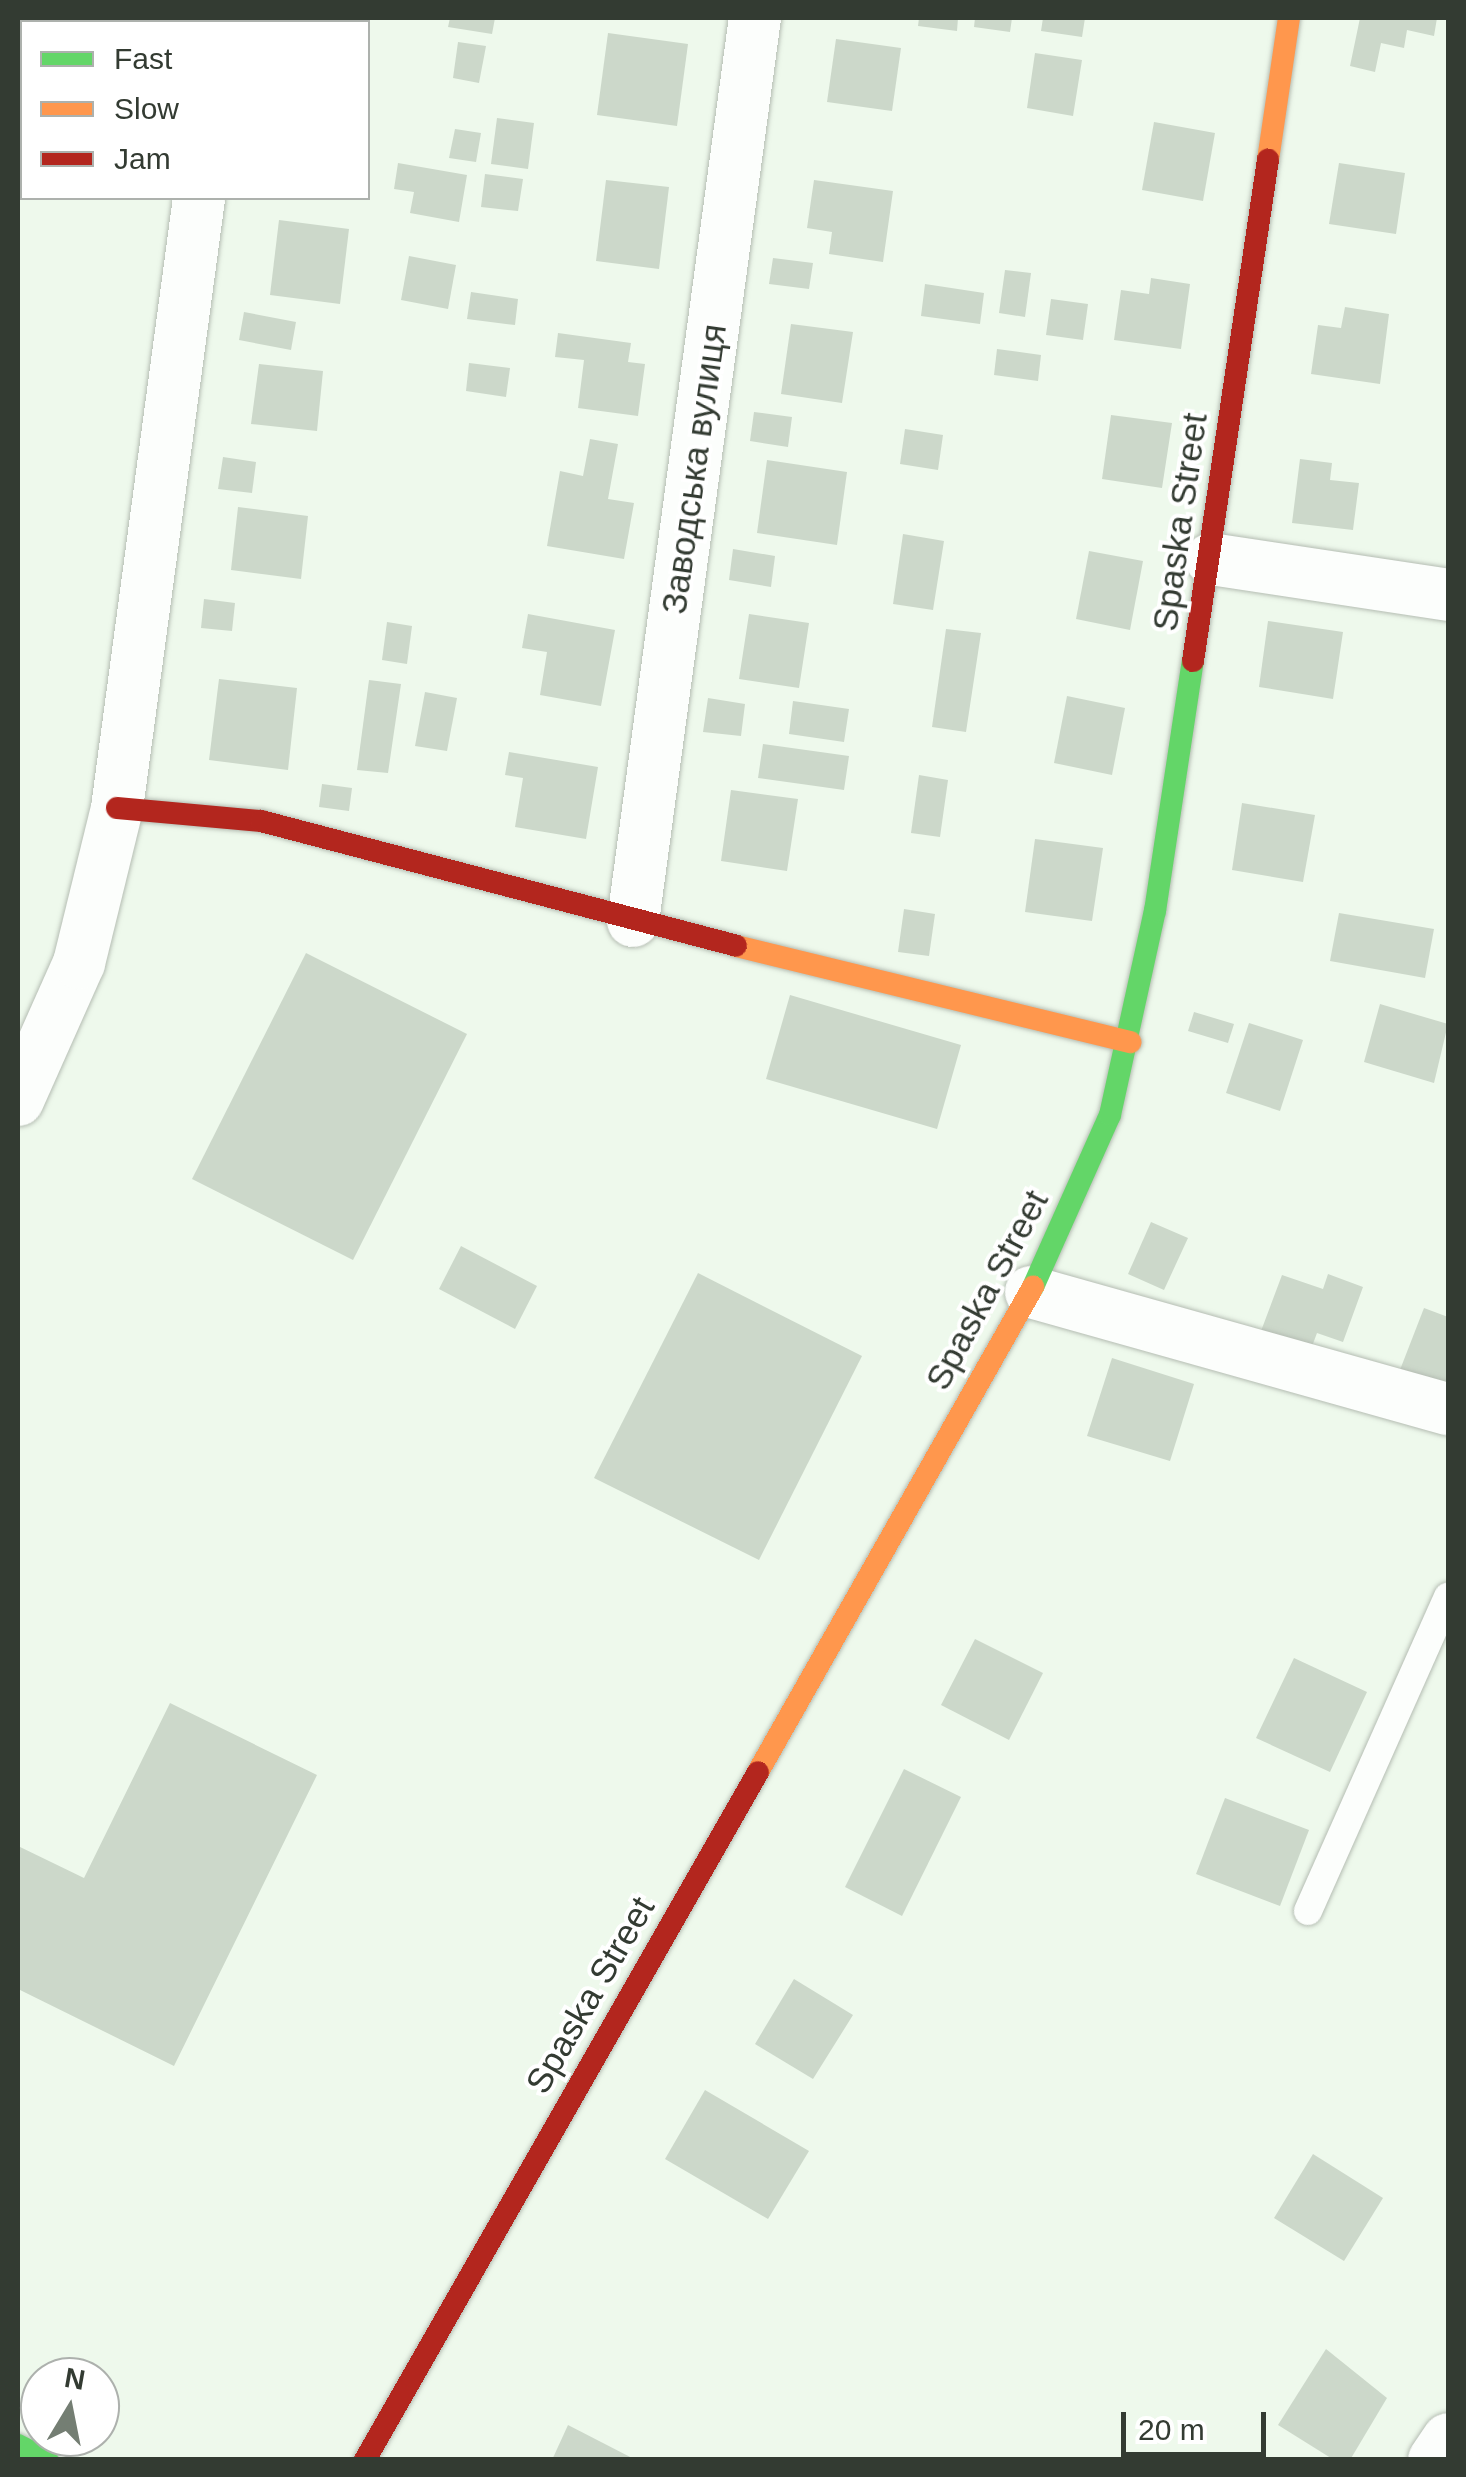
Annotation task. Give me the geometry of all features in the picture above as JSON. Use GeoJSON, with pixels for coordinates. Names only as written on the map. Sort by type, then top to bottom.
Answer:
{"type":"FeatureCollection","features":[{"type":"Feature","properties":{"kind":"street","name":"Заводська вулиця"},"geometry":{"type":"LineString","coordinates":[[633,922],[754,18]]}},
{"type":"Feature","properties":{"kind":"street","name":"Spaska Street"},"geometry":{"type":"LineString","coordinates":[[365,2460],[1031,1292],[1096,1151],[1130,1042],[1211,560],[1289,18]]}},
{"type":"Feature","properties":{"kind":"street"},"geometry":{"type":"LineString","coordinates":[[18,1100],[79,964],[117,808],[199,200]]}},
{"type":"Feature","properties":{"kind":"street"},"geometry":{"type":"LineString","coordinates":[[1211,560],[1448,595]]}},
{"type":"Feature","properties":{"kind":"street"},"geometry":{"type":"LineString","coordinates":[[117,808],[262,821],[633,922],[1130,1042]]}},
{"type":"Feature","properties":{"kind":"street"},"geometry":{"type":"LineString","coordinates":[[1031,1292],[1448,1408]]}},
{"type":"Feature","properties":{"kind":"street"},"geometry":{"type":"LineString","coordinates":[[1434,2460],[1448,2439]]}},
{"type":"Feature","properties":{"kind":"street"},"geometry":{"type":"LineString","coordinates":[[18,2445],[47,2460]]}},
{"type":"Feature","properties":{"kind":"lane"},"geometry":{"type":"LineString","coordinates":[[1308,1912],[1448,1597]]}},
{"type":"Feature","properties":{"kind":"building"},"geometry":{"type":"Polygon","coordinates":[[[450,18],[495,18],[492,34],[448,27],[450,18]]]}},
{"type":"Feature","properties":{"kind":"building"},"geometry":{"type":"Polygon","coordinates":[[[919,18],[958,18],[957,31],[918,26],[919,18]]]}},
{"type":"Feature","properties":{"kind":"building"},"geometry":{"type":"Polygon","coordinates":[[[975,18],[1012,18],[1010,32],[974,27],[975,18]]]}},
{"type":"Feature","properties":{"kind":"building"},"geometry":{"type":"Polygon","coordinates":[[[1043,18],[1085,18],[1082,37],[1041,31],[1043,18]]]}},
{"type":"Feature","properties":{"kind":"building"},"geometry":{"type":"Polygon","coordinates":[[[1360,18],[1437,18],[1434,36],[1407,30],[1404,48],[1381,43],[1375,72],[1350,66],[1360,18]]]}},
{"type":"Feature","properties":{"kind":"building"},"geometry":{"type":"Polygon","coordinates":[[[608,33],[688,44],[677,126],[597,115],[608,33]]]}},
{"type":"Feature","properties":{"kind":"building"},"geometry":{"type":"Polygon","coordinates":[[[836,39],[901,48],[892,111],[827,102],[836,39]]]}},
{"type":"Feature","properties":{"kind":"building"},"geometry":{"type":"Polygon","coordinates":[[[458,42],[486,46],[479,83],[453,78],[458,42]]]}},
{"type":"Feature","properties":{"kind":"building"},"geometry":{"type":"Polygon","coordinates":[[[1035,53],[1082,60],[1073,116],[1027,108],[1035,53]]]}},
{"type":"Feature","properties":{"kind":"building"},"geometry":{"type":"Polygon","coordinates":[[[497,118],[534,123],[528,169],[491,164],[497,118]]]}},
{"type":"Feature","properties":{"kind":"building"},"geometry":{"type":"Polygon","coordinates":[[[1154,122],[1215,133],[1203,201],[1142,190],[1154,122]]]}},
{"type":"Feature","properties":{"kind":"building"},"geometry":{"type":"Polygon","coordinates":[[[455,129],[481,133],[476,162],[449,158],[455,129]]]}},
{"type":"Feature","properties":{"kind":"building"},"geometry":{"type":"Polygon","coordinates":[[[398,163],[467,175],[459,222],[410,213],[414,192],[394,189],[398,163]]]}},
{"type":"Feature","properties":{"kind":"building"},"geometry":{"type":"Polygon","coordinates":[[[1339,163],[1405,173],[1396,234],[1329,224],[1339,163]]]}},
{"type":"Feature","properties":{"kind":"building"},"geometry":{"type":"Polygon","coordinates":[[[485,174],[523,179],[518,211],[481,207],[485,174]]]}},
{"type":"Feature","properties":{"kind":"building"},"geometry":{"type":"Polygon","coordinates":[[[606,180],[669,187],[659,269],[596,261],[606,180]]]}},
{"type":"Feature","properties":{"kind":"building"},"geometry":{"type":"Polygon","coordinates":[[[814,180],[893,191],[883,262],[829,254],[832,232],[807,228],[814,180]]]}},
{"type":"Feature","properties":{"kind":"building"},"geometry":{"type":"Polygon","coordinates":[[[279,220],[349,229],[340,304],[270,295],[279,220]]]}},
{"type":"Feature","properties":{"kind":"building"},"geometry":{"type":"Polygon","coordinates":[[[409,256],[456,265],[448,309],[401,300],[409,256]]]}},
{"type":"Feature","properties":{"kind":"building"},"geometry":{"type":"Polygon","coordinates":[[[773,258],[813,263],[809,289],[769,284],[773,258]]]}},
{"type":"Feature","properties":{"kind":"building"},"geometry":{"type":"Polygon","coordinates":[[[1005,270],[1031,273],[1025,317],[999,313],[1005,270]]]}},
{"type":"Feature","properties":{"kind":"building"},"geometry":{"type":"Polygon","coordinates":[[[1151,278],[1190,284],[1181,349],[1114,340],[1121,290],[1149,294],[1151,278]]]}},
{"type":"Feature","properties":{"kind":"building"},"geometry":{"type":"Polygon","coordinates":[[[925,284],[984,293],[980,324],[921,316],[925,284]]]}},
{"type":"Feature","properties":{"kind":"building"},"geometry":{"type":"Polygon","coordinates":[[[471,292],[518,299],[515,325],[467,319],[471,292]]]}},
{"type":"Feature","properties":{"kind":"building"},"geometry":{"type":"Polygon","coordinates":[[[1051,299],[1088,304],[1083,340],[1046,335],[1051,299]]]}},
{"type":"Feature","properties":{"kind":"building"},"geometry":{"type":"Polygon","coordinates":[[[1345,307],[1389,314],[1380,384],[1311,374],[1318,325],[1341,328],[1345,307]]]}},
{"type":"Feature","properties":{"kind":"building"},"geometry":{"type":"Polygon","coordinates":[[[244,312],[296,322],[291,350],[239,340],[244,312]]]}},
{"type":"Feature","properties":{"kind":"building"},"geometry":{"type":"Polygon","coordinates":[[[791,324],[853,332],[842,403],[781,394],[791,324]]]}},
{"type":"Feature","properties":{"kind":"building"},"geometry":{"type":"Polygon","coordinates":[[[558,333],[631,343],[628,362],[645,364],[638,416],[578,408],[584,360],[555,357],[558,333]]]}},
{"type":"Feature","properties":{"kind":"building"},"geometry":{"type":"Polygon","coordinates":[[[997,349],[1041,355],[1038,381],[994,375],[997,349]]]}},
{"type":"Feature","properties":{"kind":"building"},"geometry":{"type":"Polygon","coordinates":[[[469,363],[510,368],[506,397],[466,391],[469,363]]]}},
{"type":"Feature","properties":{"kind":"building"},"geometry":{"type":"Polygon","coordinates":[[[259,364],[323,371],[317,431],[251,424],[259,364]]]}},
{"type":"Feature","properties":{"kind":"building"},"geometry":{"type":"Polygon","coordinates":[[[754,412],[792,417],[788,447],[750,441],[754,412]]]}},
{"type":"Feature","properties":{"kind":"building"},"geometry":{"type":"Polygon","coordinates":[[[1111,415],[1172,423],[1162,488],[1102,479],[1111,415]]]}},
{"type":"Feature","properties":{"kind":"building"},"geometry":{"type":"Polygon","coordinates":[[[905,429],[943,435],[938,470],[900,464],[905,429]]]}},
{"type":"Feature","properties":{"kind":"building"},"geometry":{"type":"Polygon","coordinates":[[[590,439],[618,444],[608,499],[634,503],[624,559],[547,546],[560,471],[583,476],[590,439]]]}},
{"type":"Feature","properties":{"kind":"building"},"geometry":{"type":"Polygon","coordinates":[[[223,457],[256,462],[252,493],[218,489],[223,457]]]}},
{"type":"Feature","properties":{"kind":"building"},"geometry":{"type":"Polygon","coordinates":[[[1300,459],[1332,463],[1330,480],[1359,483],[1353,530],[1292,523],[1300,459]]]}},
{"type":"Feature","properties":{"kind":"building"},"geometry":{"type":"Polygon","coordinates":[[[767,460],[847,472],[837,545],[757,533],[767,460]]]}},
{"type":"Feature","properties":{"kind":"building"},"geometry":{"type":"Polygon","coordinates":[[[238,507],[308,516],[301,579],[231,570],[238,507]]]}},
{"type":"Feature","properties":{"kind":"building"},"geometry":{"type":"Polygon","coordinates":[[[903,534],[944,541],[933,610],[893,604],[903,534]]]}},
{"type":"Feature","properties":{"kind":"building"},"geometry":{"type":"Polygon","coordinates":[[[733,549],[775,556],[771,587],[729,580],[733,549]]]}},
{"type":"Feature","properties":{"kind":"building"},"geometry":{"type":"Polygon","coordinates":[[[1089,551],[1143,561],[1130,630],[1076,619],[1089,551]]]}},
{"type":"Feature","properties":{"kind":"building"},"geometry":{"type":"Polygon","coordinates":[[[204,599],[235,603],[232,631],[201,628],[204,599]]]}},
{"type":"Feature","properties":{"kind":"building"},"geometry":{"type":"Polygon","coordinates":[[[528,614],[615,630],[601,706],[540,695],[547,652],[522,648],[528,614]]]}},
{"type":"Feature","properties":{"kind":"building"},"geometry":{"type":"Polygon","coordinates":[[[749,614],[809,623],[799,688],[739,679],[749,614]]]}},
{"type":"Feature","properties":{"kind":"building"},"geometry":{"type":"Polygon","coordinates":[[[1268,621],[1343,632],[1333,699],[1259,687],[1268,621]]]}},
{"type":"Feature","properties":{"kind":"building"},"geometry":{"type":"Polygon","coordinates":[[[387,622],[412,626],[407,664],[382,660],[387,622]]]}},
{"type":"Feature","properties":{"kind":"building"},"geometry":{"type":"Polygon","coordinates":[[[946,629],[981,633],[966,732],[932,727],[946,629]]]}},
{"type":"Feature","properties":{"kind":"building"},"geometry":{"type":"Polygon","coordinates":[[[219,679],[297,688],[288,770],[209,760],[219,679]]]}},
{"type":"Feature","properties":{"kind":"building"},"geometry":{"type":"Polygon","coordinates":[[[369,680],[401,684],[388,773],[357,770],[369,680]]]}},
{"type":"Feature","properties":{"kind":"building"},"geometry":{"type":"Polygon","coordinates":[[[425,692],[457,698],[447,751],[415,746],[425,692]]]}},
{"type":"Feature","properties":{"kind":"building"},"geometry":{"type":"Polygon","coordinates":[[[1067,696],[1125,708],[1112,775],[1054,763],[1067,696]]]}},
{"type":"Feature","properties":{"kind":"building"},"geometry":{"type":"Polygon","coordinates":[[[708,698],[745,704],[741,736],[703,732],[708,698]]]}},
{"type":"Feature","properties":{"kind":"building"},"geometry":{"type":"Polygon","coordinates":[[[793,701],[849,709],[844,742],[789,734],[793,701]]]}},
{"type":"Feature","properties":{"kind":"building"},"geometry":{"type":"Polygon","coordinates":[[[763,744],[849,756],[844,790],[758,778],[763,744]]]}},
{"type":"Feature","properties":{"kind":"building"},"geometry":{"type":"Polygon","coordinates":[[[509,752],[598,767],[586,839],[515,827],[523,778],[505,775],[509,752]]]}},
{"type":"Feature","properties":{"kind":"building"},"geometry":{"type":"Polygon","coordinates":[[[919,775],[948,780],[940,837],[911,833],[919,775]]]}},
{"type":"Feature","properties":{"kind":"building"},"geometry":{"type":"Polygon","coordinates":[[[322,784],[352,788],[349,811],[319,807],[322,784]]]}},
{"type":"Feature","properties":{"kind":"building"},"geometry":{"type":"Polygon","coordinates":[[[731,790],[798,799],[787,871],[721,861],[731,790]]]}},
{"type":"Feature","properties":{"kind":"building"},"geometry":{"type":"Polygon","coordinates":[[[1242,803],[1315,815],[1303,882],[1232,870],[1242,803]]]}},
{"type":"Feature","properties":{"kind":"building"},"geometry":{"type":"Polygon","coordinates":[[[1035,839],[1103,848],[1092,921],[1025,912],[1035,839]]]}},
{"type":"Feature","properties":{"kind":"building"},"geometry":{"type":"Polygon","coordinates":[[[904,909],[935,914],[929,956],[898,952],[904,909]]]}},
{"type":"Feature","properties":{"kind":"building"},"geometry":{"type":"Polygon","coordinates":[[[1339,913],[1434,929],[1425,978],[1330,961],[1339,913]]]}},
{"type":"Feature","properties":{"kind":"building"},"geometry":{"type":"Polygon","coordinates":[[[306,953],[467,1034],[353,1260],[192,1179],[306,953]]]}},
{"type":"Feature","properties":{"kind":"building"},"geometry":{"type":"Polygon","coordinates":[[[790,995],[961,1045],[937,1129],[766,1079],[790,995]]]}},
{"type":"Feature","properties":{"kind":"building"},"geometry":{"type":"Polygon","coordinates":[[[1380,1004],[1448,1024],[1434,1083],[1364,1062],[1380,1004]]]}},
{"type":"Feature","properties":{"kind":"building"},"geometry":{"type":"Polygon","coordinates":[[[1194,1012],[1234,1024],[1228,1043],[1188,1031],[1194,1012]]]}},
{"type":"Feature","properties":{"kind":"building"},"geometry":{"type":"Polygon","coordinates":[[[1249,1023],[1303,1040],[1280,1111],[1226,1093],[1249,1023]]]}},
{"type":"Feature","properties":{"kind":"building"},"geometry":{"type":"Polygon","coordinates":[[[1151,1222],[1188,1238],[1164,1290],[1128,1274],[1151,1222]]]}},
{"type":"Feature","properties":{"kind":"building"},"geometry":{"type":"Polygon","coordinates":[[[461,1246],[537,1286],[515,1329],[439,1289],[461,1246]]]}},
{"type":"Feature","properties":{"kind":"building"},"geometry":{"type":"Polygon","coordinates":[[[698,1273],[862,1356],[759,1560],[594,1478],[698,1273]]]}},
{"type":"Feature","properties":{"kind":"building"},"geometry":{"type":"Polygon","coordinates":[[[1328,1274],[1363,1287],[1343,1342],[1317,1333],[1308,1357],[1258,1339],[1282,1275],[1323,1289],[1328,1274]]]}},
{"type":"Feature","properties":{"kind":"building"},"geometry":{"type":"Polygon","coordinates":[[[1424,1308],[1448,1317],[1448,1394],[1398,1375],[1424,1308]]]}},
{"type":"Feature","properties":{"kind":"building"},"geometry":{"type":"Polygon","coordinates":[[[1112,1358],[1194,1384],[1170,1461],[1087,1436],[1112,1358]]]}},
{"type":"Feature","properties":{"kind":"building"},"geometry":{"type":"Polygon","coordinates":[[[975,1639],[1043,1673],[1009,1740],[941,1705],[975,1639]]]}},
{"type":"Feature","properties":{"kind":"building"},"geometry":{"type":"Polygon","coordinates":[[[1294,1658],[1367,1692],[1330,1772],[1256,1738],[1294,1658]]]}},
{"type":"Feature","properties":{"kind":"building"},"geometry":{"type":"Polygon","coordinates":[[[170,1703],[317,1775],[174,2066],[18,1989],[18,1846],[84,1878],[170,1703]]]}},
{"type":"Feature","properties":{"kind":"building"},"geometry":{"type":"Polygon","coordinates":[[[904,1769],[961,1797],[902,1916],[845,1887],[904,1769]]]}},
{"type":"Feature","properties":{"kind":"building"},"geometry":{"type":"Polygon","coordinates":[[[1225,1798],[1309,1830],[1280,1906],[1196,1874],[1225,1798]]]}},
{"type":"Feature","properties":{"kind":"building"},"geometry":{"type":"Polygon","coordinates":[[[794,1979],[853,2015],[813,2079],[755,2044],[794,1979]]]}},
{"type":"Feature","properties":{"kind":"building"},"geometry":{"type":"Polygon","coordinates":[[[705,2090],[809,2151],[768,2219],[665,2159],[705,2090]]]}},
{"type":"Feature","properties":{"kind":"building"},"geometry":{"type":"Polygon","coordinates":[[[1313,2154],[1383,2198],[1344,2261],[1274,2218],[1313,2154]]]}},
{"type":"Feature","properties":{"kind":"building"},"geometry":{"type":"Polygon","coordinates":[[[1326,2349],[1387,2398],[1350,2460],[1334,2460],[1278,2425],[1326,2349]]]}},
{"type":"Feature","properties":{"kind":"building"},"geometry":{"type":"Polygon","coordinates":[[[568,2425],[636,2460],[552,2460],[568,2425]]]}},
{"type":"Feature","properties":{"kind":"traffic: fast"},"geometry":{"type":"LineString","coordinates":[[1033,1287],[1110,1115],[1155,911],[1193,661]]}},
{"type":"Feature","properties":{"kind":"traffic: fast"},"geometry":{"type":"LineString","coordinates":[[18,2445],[47,2460]]}},
{"type":"Feature","properties":{"kind":"traffic: slow"},"geometry":{"type":"LineString","coordinates":[[1268,160],[1289,18]]}},
{"type":"Feature","properties":{"kind":"traffic: slow"},"geometry":{"type":"LineString","coordinates":[[736,946],[1130,1042]]}},
{"type":"Feature","properties":{"kind":"traffic: slow"},"geometry":{"type":"LineString","coordinates":[[758,1772],[1033,1287]]}},
{"type":"Feature","properties":{"kind":"traffic: jam"},"geometry":{"type":"LineString","coordinates":[[1193,661],[1268,160]]}},
{"type":"Feature","properties":{"kind":"traffic: jam"},"geometry":{"type":"LineString","coordinates":[[117,808],[261,821],[736,946]]}},
{"type":"Feature","properties":{"kind":"traffic: jam"},"geometry":{"type":"LineString","coordinates":[[365,2460],[758,1772]]}}]}
